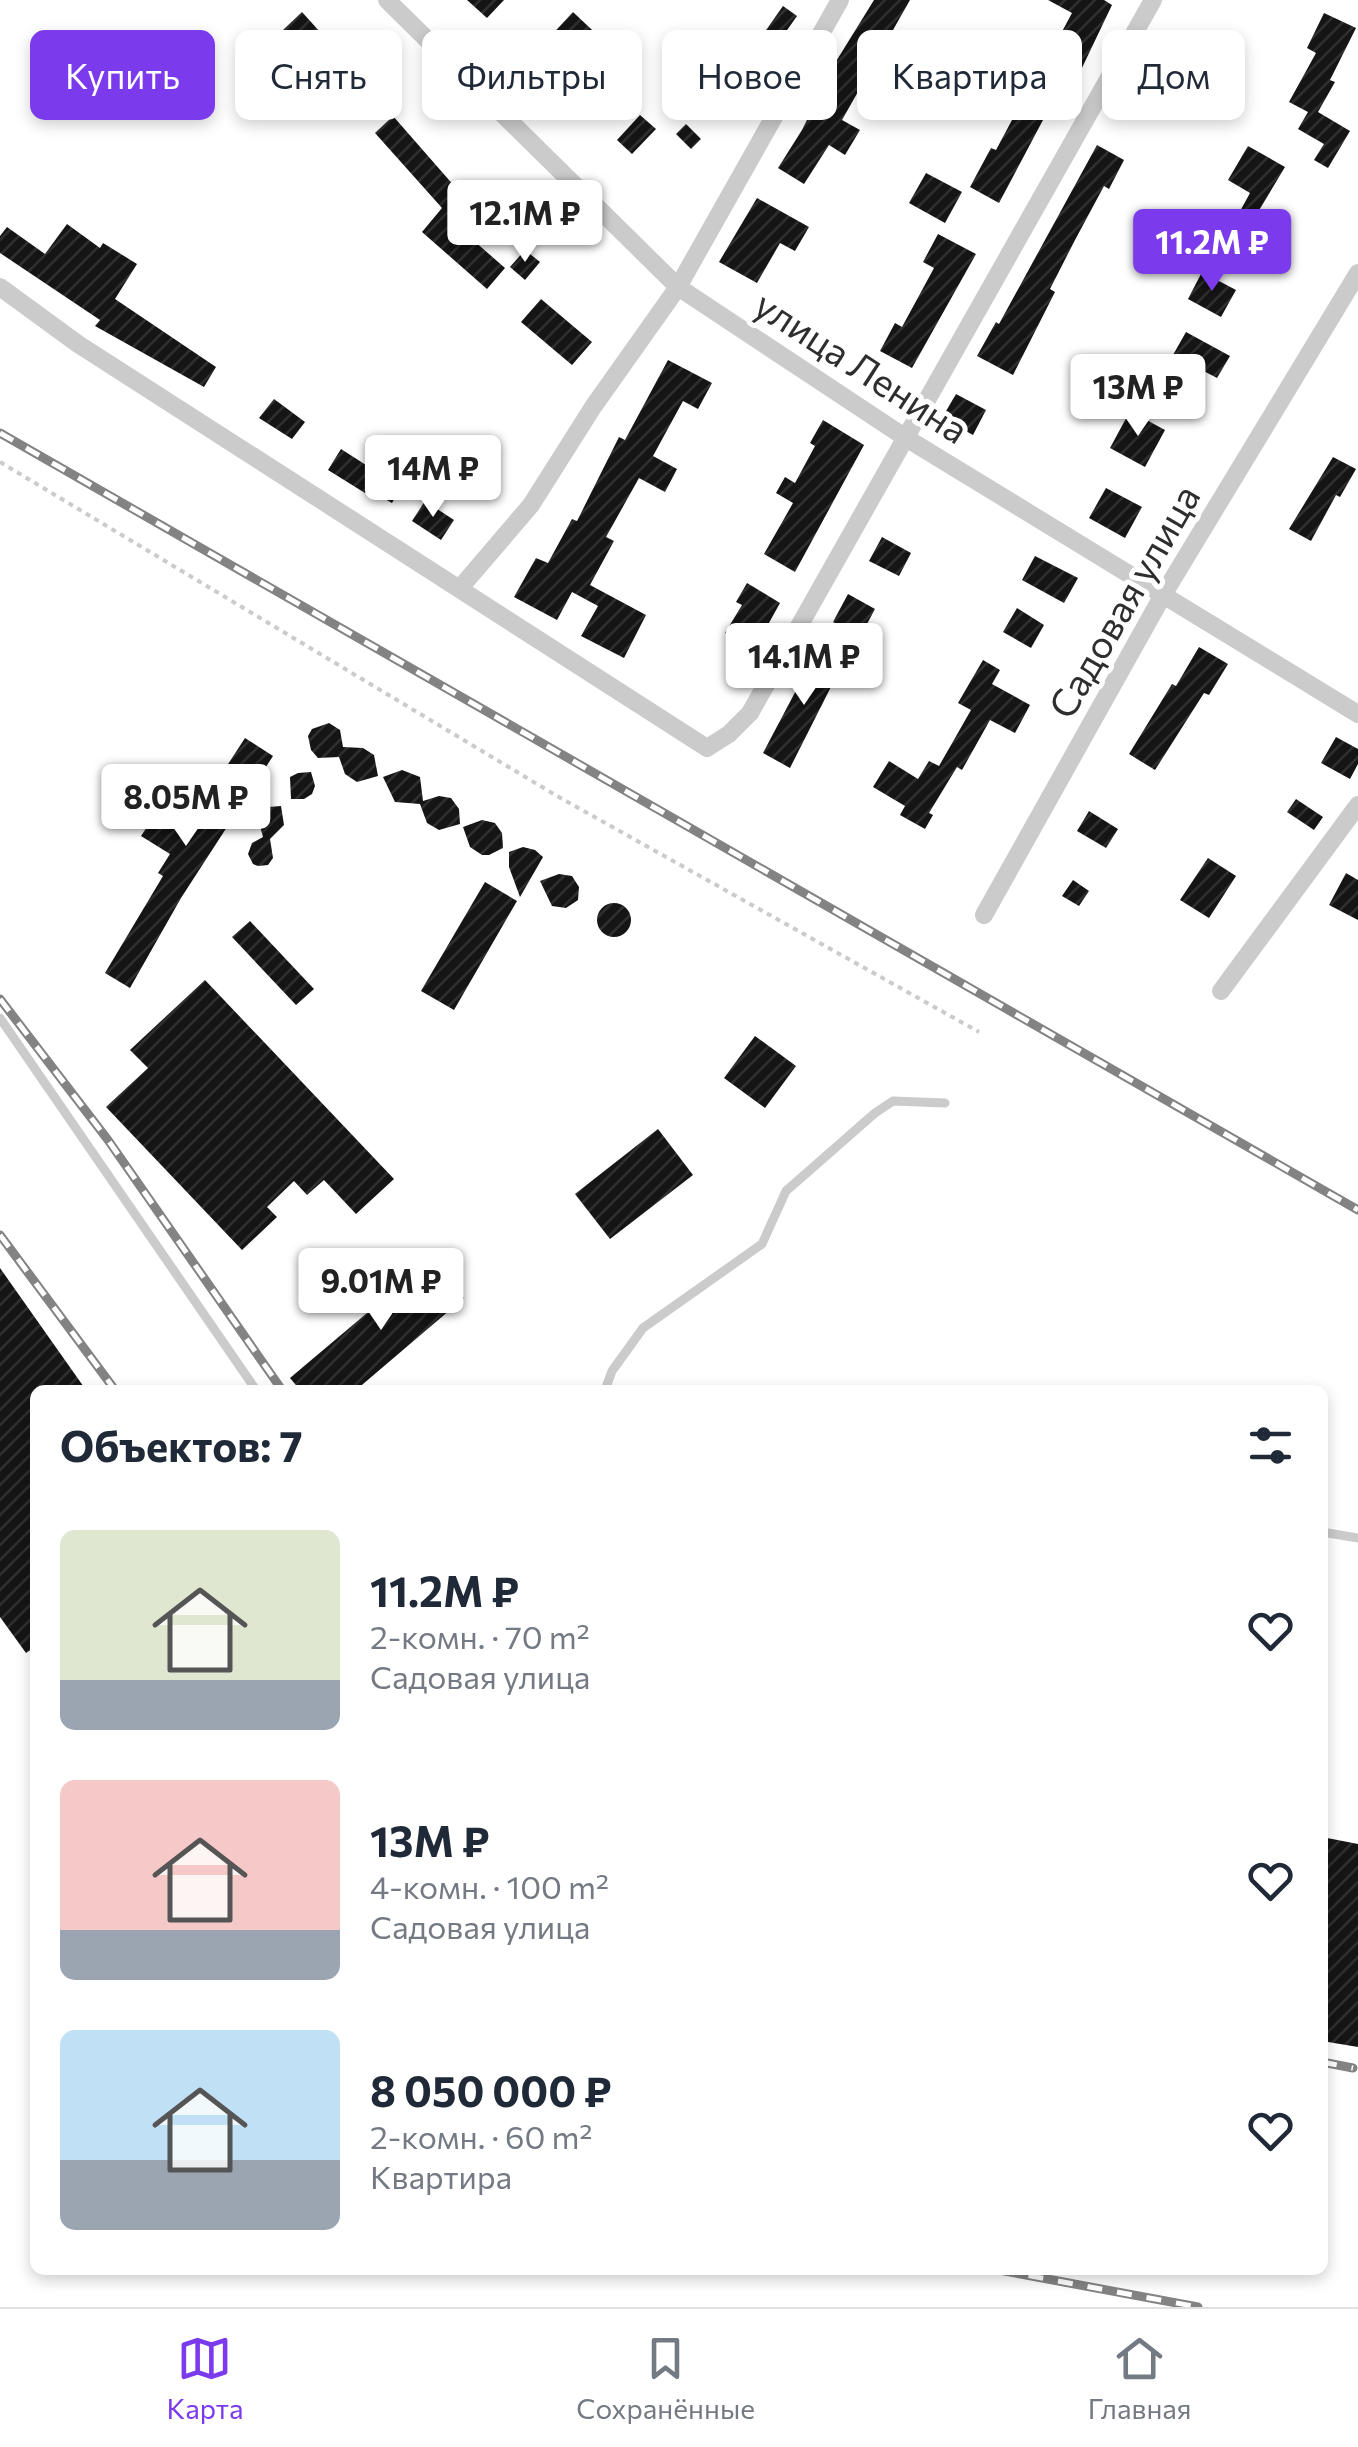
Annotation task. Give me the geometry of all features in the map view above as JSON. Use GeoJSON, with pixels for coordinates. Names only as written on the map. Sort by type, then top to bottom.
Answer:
{"type":"FeatureCollection","features":[{"type":"Feature","properties":{"kind":"street","name":"улица Ленина"},"geometry":{"type":"LineString","coordinates":[[388,0],[678,287],[906,438],[1358,714]]}},
{"type":"Feature","properties":{"kind":"street"},"geometry":{"type":"LineString","coordinates":[[460,588],[530,505],[593,406],[678,287],[840,0]]}},
{"type":"Feature","properties":{"kind":"street"},"geometry":{"type":"LineString","coordinates":[[0,287],[78,344],[707,748],[729,734],[750,713],[1153,0]]}},
{"type":"Feature","properties":{"kind":"street","name":"Садовая улица"},"geometry":{"type":"LineString","coordinates":[[984,915],[1163,595],[1358,273]]}},
{"type":"Feature","properties":{"kind":"street"},"geometry":{"type":"LineString","coordinates":[[1221,991],[1358,805]]}},
{"type":"Feature","properties":{"kind":"lane"},"geometry":{"type":"LineString","coordinates":[[0,1018],[253,1385]]}},
{"type":"Feature","properties":{"kind":"lane"},"geometry":{"type":"LineString","coordinates":[[607,1385],[612,1371],[644,1328],[762,1244],[786,1191],[875,1112],[893,1102],[945,1103]]}},
{"type":"Feature","properties":{"kind":"lane"},"geometry":{"type":"LineString","coordinates":[[1328,1533],[1358,1538]]}},
{"type":"Feature","properties":{"kind":"path"},"geometry":{"type":"LineString","coordinates":[[0,462],[558,796],[980,1032]]}},
{"type":"Feature","properties":{"kind":"building"},"geometry":{"type":"Polygon","coordinates":[[[467,0],[504,0],[487,18],[467,0]]]}},
{"type":"Feature","properties":{"kind":"building"},"geometry":{"type":"Polygon","coordinates":[[[874,0],[910,0],[893,30],[857,30],[857,94],[842,120],[860,130],[845,155],[829,145],[804,184],[778,168],[807,120],[837,120],[837,60],[874,0]]]}},
{"type":"Feature","properties":{"kind":"building"},"geometry":{"type":"Polygon","coordinates":[[[1048,0],[1104,0],[1112,5],[1082,68],[1082,30],[1063,30],[1072,13],[1048,0]]]}},
{"type":"Feature","properties":{"kind":"building"},"geometry":{"type":"Polygon","coordinates":[[[783,6],[797,16],[787,30],[766,30],[783,6]]]}},
{"type":"Feature","properties":{"kind":"building"},"geometry":{"type":"Polygon","coordinates":[[[302,12],[318,30],[283,30],[302,12]]]}},
{"type":"Feature","properties":{"kind":"building"},"geometry":{"type":"Polygon","coordinates":[[[573,12],[592,30],[556,30],[573,12]]]}},
{"type":"Feature","properties":{"kind":"building"},"geometry":{"type":"Polygon","coordinates":[[[1324,13],[1356,28],[1330,80],[1335,82],[1318,112],[1350,131],[1328,168],[1314,160],[1324,144],[1298,129],[1308,112],[1289,102],[1316,53],[1307,48],[1324,13]]]}},
{"type":"Feature","properties":{"kind":"building"},"geometry":{"type":"Polygon","coordinates":[[[642,117],[656,129],[632,154],[617,140],[642,117]]]}},
{"type":"Feature","properties":{"kind":"building"},"geometry":{"type":"Polygon","coordinates":[[[389,120],[396,120],[463,196],[490,220],[473,240],[505,268],[487,289],[422,232],[442,208],[375,133],[389,120]]]}},
{"type":"Feature","properties":{"kind":"building"},"geometry":{"type":"Polygon","coordinates":[[[1012,120],[1043,120],[999,203],[970,187],[991,148],[996,150],[1012,120]]]}},
{"type":"Feature","properties":{"kind":"building"},"geometry":{"type":"Polygon","coordinates":[[[686,124],[701,139],[691,149],[676,134],[686,124]]]}},
{"type":"Feature","properties":{"kind":"building"},"geometry":{"type":"Polygon","coordinates":[[[1097,145],[1124,160],[1109,189],[1104,186],[1075,240],[1050,289],[1055,292],[1013,375],[977,356],[996,322],[999,324],[1097,145]]]}},
{"type":"Feature","properties":{"kind":"building"},"geometry":{"type":"Polygon","coordinates":[[[1248,146],[1285,167],[1258,212],[1266,217],[1244,256],[1222,244],[1250,193],[1228,180],[1248,146]]]}},
{"type":"Feature","properties":{"kind":"building"},"geometry":{"type":"Polygon","coordinates":[[[926,173],[962,192],[945,223],[909,203],[926,173]]]}},
{"type":"Feature","properties":{"kind":"building"},"geometry":{"type":"Polygon","coordinates":[[[757,198],[809,227],[795,251],[780,243],[757,283],[719,262],[757,198]]]}},
{"type":"Feature","properties":{"kind":"building"},"geometry":{"type":"Polygon","coordinates":[[[67,224],[100,248],[103,243],[137,264],[115,299],[216,367],[204,387],[95,326],[100,320],[0,253],[0,236],[7,227],[45,254],[67,224]]]}},
{"type":"Feature","properties":{"kind":"building"},"geometry":{"type":"Polygon","coordinates":[[[938,234],[976,254],[912,368],[880,351],[895,323],[902,327],[934,268],[923,262],[938,234]]]}},
{"type":"Feature","properties":{"kind":"building"},"geometry":{"type":"Polygon","coordinates":[[[525,250],[540,262],[525,280],[510,267],[525,250]]]}},
{"type":"Feature","properties":{"kind":"building"},"geometry":{"type":"Polygon","coordinates":[[[1202,272],[1236,290],[1221,317],[1188,299],[1202,272]]]}},
{"type":"Feature","properties":{"kind":"building"},"geometry":{"type":"Polygon","coordinates":[[[541,299],[592,342],[572,365],[521,322],[541,299]]]}},
{"type":"Feature","properties":{"kind":"building"},"geometry":{"type":"Polygon","coordinates":[[[1186,332],[1230,356],[1217,378],[1173,355],[1186,332]]]}},
{"type":"Feature","properties":{"kind":"building"},"geometry":{"type":"Polygon","coordinates":[[[668,360],[712,383],[698,409],[683,401],[653,456],[677,469],[665,492],[639,478],[606,537],[614,541],[590,585],[646,615],[624,658],[581,636],[598,606],[572,592],[557,620],[514,597],[536,558],[548,563],[572,519],[577,521],[619,437],[625,440],[668,360]]]}},
{"type":"Feature","properties":{"kind":"building"},"geometry":{"type":"Polygon","coordinates":[[[956,394],[986,410],[973,435],[942,418],[956,394]]]}},
{"type":"Feature","properties":{"kind":"building"},"geometry":{"type":"Polygon","coordinates":[[[274,399],[305,422],[292,439],[259,418],[274,399]]]}},
{"type":"Feature","properties":{"kind":"building"},"geometry":{"type":"Polygon","coordinates":[[[1130,411],[1165,430],[1145,467],[1110,448],[1130,411]]]}},
{"type":"Feature","properties":{"kind":"building"},"geometry":{"type":"Polygon","coordinates":[[[823,420],[864,445],[795,572],[764,554],[793,503],[776,493],[785,477],[795,483],[815,446],[810,443],[823,420]]]}},
{"type":"Feature","properties":{"kind":"building"},"geometry":{"type":"Polygon","coordinates":[[[341,449],[380,474],[385,465],[406,478],[392,503],[368,489],[365,493],[328,470],[341,449]]]}},
{"type":"Feature","properties":{"kind":"building"},"geometry":{"type":"Polygon","coordinates":[[[1333,457],[1356,469],[1340,497],[1336,495],[1311,541],[1289,529],[1333,457]]]}},
{"type":"Feature","properties":{"kind":"building"},"geometry":{"type":"Polygon","coordinates":[[[1106,488],[1142,507],[1125,538],[1089,518],[1106,488]]]}},
{"type":"Feature","properties":{"kind":"building"},"geometry":{"type":"Polygon","coordinates":[[[425,501],[454,520],[441,540],[412,521],[425,501]]]}},
{"type":"Feature","properties":{"kind":"building"},"geometry":{"type":"Polygon","coordinates":[[[882,537],[911,553],[899,576],[869,561],[882,537]]]}},
{"type":"Feature","properties":{"kind":"building"},"geometry":{"type":"Polygon","coordinates":[[[1035,556],[1078,578],[1064,603],[1022,580],[1035,556]]]}},
{"type":"Feature","properties":{"kind":"building"},"geometry":{"type":"Polygon","coordinates":[[[747,583],[780,603],[754,650],[725,633],[742,605],[736,602],[747,583]]]}},
{"type":"Feature","properties":{"kind":"building"},"geometry":{"type":"Polygon","coordinates":[[[848,594],[875,609],[860,637],[833,622],[848,594]]]}},
{"type":"Feature","properties":{"kind":"building"},"geometry":{"type":"Polygon","coordinates":[[[1017,608],[1044,625],[1031,648],[1003,632],[1017,608]]]}},
{"type":"Feature","properties":{"kind":"building"},"geometry":{"type":"Polygon","coordinates":[[[819,647],[844,661],[790,768],[763,753],[819,647]]]}},
{"type":"Feature","properties":{"kind":"building"},"geometry":{"type":"Polygon","coordinates":[[[1199,647],[1228,664],[1209,695],[1204,693],[1155,770],[1129,754],[1199,647]]]}},
{"type":"Feature","properties":{"kind":"building"},"geometry":{"type":"Polygon","coordinates":[[[983,660],[1000,670],[992,684],[1030,705],[1015,733],[990,720],[962,770],[957,767],[929,813],[933,815],[925,829],[900,815],[905,806],[873,787],[889,761],[918,779],[929,761],[939,766],[971,710],[958,703],[983,660]]]}},
{"type":"Feature","properties":{"kind":"building"},"geometry":{"type":"Polygon","coordinates":[[[329,723],[340,730],[343,747],[363,748],[374,755],[378,776],[357,782],[345,774],[339,757],[318,758],[311,750],[308,736],[312,729],[329,723]]]}},
{"type":"Feature","properties":{"kind":"building"},"geometry":{"type":"Polygon","coordinates":[[[1336,737],[1358,749],[1358,764],[1350,779],[1321,763],[1336,737]]]}},
{"type":"Feature","properties":{"kind":"building"},"geometry":{"type":"Polygon","coordinates":[[[245,738],[273,756],[181,898],[130,988],[105,973],[163,876],[158,873],[170,854],[141,836],[177,780],[206,798],[245,738]]]}},
{"type":"Feature","properties":{"kind":"building"},"geometry":{"type":"Polygon","coordinates":[[[402,770],[420,777],[423,801],[439,796],[451,798],[459,809],[460,824],[439,830],[427,823],[420,804],[395,802],[383,777],[402,770]]]}},
{"type":"Feature","properties":{"kind":"building"},"geometry":{"type":"Polygon","coordinates":[[[311,772],[315,786],[312,794],[304,799],[291,799],[290,777],[311,772]]]}},
{"type":"Feature","properties":{"kind":"building"},"geometry":{"type":"Polygon","coordinates":[[[1296,799],[1323,817],[1314,830],[1287,812],[1296,799]]]}},
{"type":"Feature","properties":{"kind":"building"},"geometry":{"type":"Polygon","coordinates":[[[281,806],[284,825],[270,839],[273,858],[268,865],[253,864],[248,854],[252,843],[263,837],[255,808],[281,806]]]}},
{"type":"Feature","properties":{"kind":"building"},"geometry":{"type":"Polygon","coordinates":[[[1089,811],[1118,829],[1106,848],[1077,831],[1089,811]]]}},
{"type":"Feature","properties":{"kind":"building"},"geometry":{"type":"Polygon","coordinates":[[[482,820],[495,823],[502,833],[503,848],[489,855],[470,847],[463,827],[482,820]]]}},
{"type":"Feature","properties":{"kind":"building"},"geometry":{"type":"Polygon","coordinates":[[[523,847],[543,857],[520,897],[509,867],[509,852],[523,847]]]}},
{"type":"Feature","properties":{"kind":"building"},"geometry":{"type":"Polygon","coordinates":[[[1208,858],[1236,876],[1209,918],[1180,900],[1208,858]]]}},
{"type":"Feature","properties":{"kind":"building"},"geometry":{"type":"Polygon","coordinates":[[[1346,873],[1358,880],[1358,920],[1329,905],[1346,873]]]}},
{"type":"Feature","properties":{"kind":"building"},"geometry":{"type":"Polygon","coordinates":[[[559,874],[572,876],[579,887],[578,900],[566,908],[552,906],[540,881],[559,874]]]}},
{"type":"Feature","properties":{"kind":"building"},"geometry":{"type":"Polygon","coordinates":[[[1073,880],[1089,891],[1079,906],[1062,896],[1073,880]]]}},
{"type":"Feature","properties":{"kind":"building"},"geometry":{"type":"Polygon","coordinates":[[[485,882],[517,901],[454,1010],[421,991],[485,882]]]}},
{"type":"Feature","properties":{"kind":"building"},"geometry":{"type":"Polygon","coordinates":[[[614,903],[626,908],[631,920],[626,932],[614,937],[602,932],[597,920],[602,908],[614,903]]]}},
{"type":"Feature","properties":{"kind":"building"},"geometry":{"type":"Polygon","coordinates":[[[250,921],[314,989],[296,1005],[232,937],[250,921]]]}},
{"type":"Feature","properties":{"kind":"building"},"geometry":{"type":"Polygon","coordinates":[[[205,980],[394,1179],[356,1214],[324,1180],[307,1195],[294,1181],[267,1207],[277,1217],[242,1250],[106,1107],[148,1068],[130,1050],[205,980]]]}},
{"type":"Feature","properties":{"kind":"building"},"geometry":{"type":"Polygon","coordinates":[[[755,1036],[796,1066],[765,1108],[724,1078],[755,1036]]]}},
{"type":"Feature","properties":{"kind":"building"},"geometry":{"type":"Polygon","coordinates":[[[658,1129],[693,1175],[610,1239],[575,1194],[658,1129]]]}},
{"type":"Feature","properties":{"kind":"building"},"geometry":{"type":"Polygon","coordinates":[[[431,1259],[464,1298],[362,1385],[296,1385],[290,1378],[431,1259]]]}},
{"type":"Feature","properties":{"kind":"building"},"geometry":{"type":"Polygon","coordinates":[[[0,1268],[82,1385],[30,1385],[30,1650],[26,1653],[0,1617],[0,1268]]]}},
{"type":"Feature","properties":{"kind":"building"},"geometry":{"type":"Polygon","coordinates":[[[1328,1838],[1358,1844],[1358,2047],[1328,2042],[1328,1838]]]}},
{"type":"Feature","properties":{"kind":"railway"},"geometry":{"type":"LineString","coordinates":[[0,433],[1358,1210]]}},
{"type":"Feature","properties":{"kind":"railway"},"geometry":{"type":"LineString","coordinates":[[0,999],[108,1140],[279,1385]]}},
{"type":"Feature","properties":{"kind":"railway"},"geometry":{"type":"LineString","coordinates":[[0,1235],[111,1385]]}},
{"type":"Feature","properties":{"kind":"railway"},"geometry":{"type":"LineString","coordinates":[[1328,2063],[1353,2068]]}},
{"type":"Feature","properties":{"kind":"railway"},"geometry":{"type":"LineString","coordinates":[[1026,2275],[1198,2307]]}}]}
